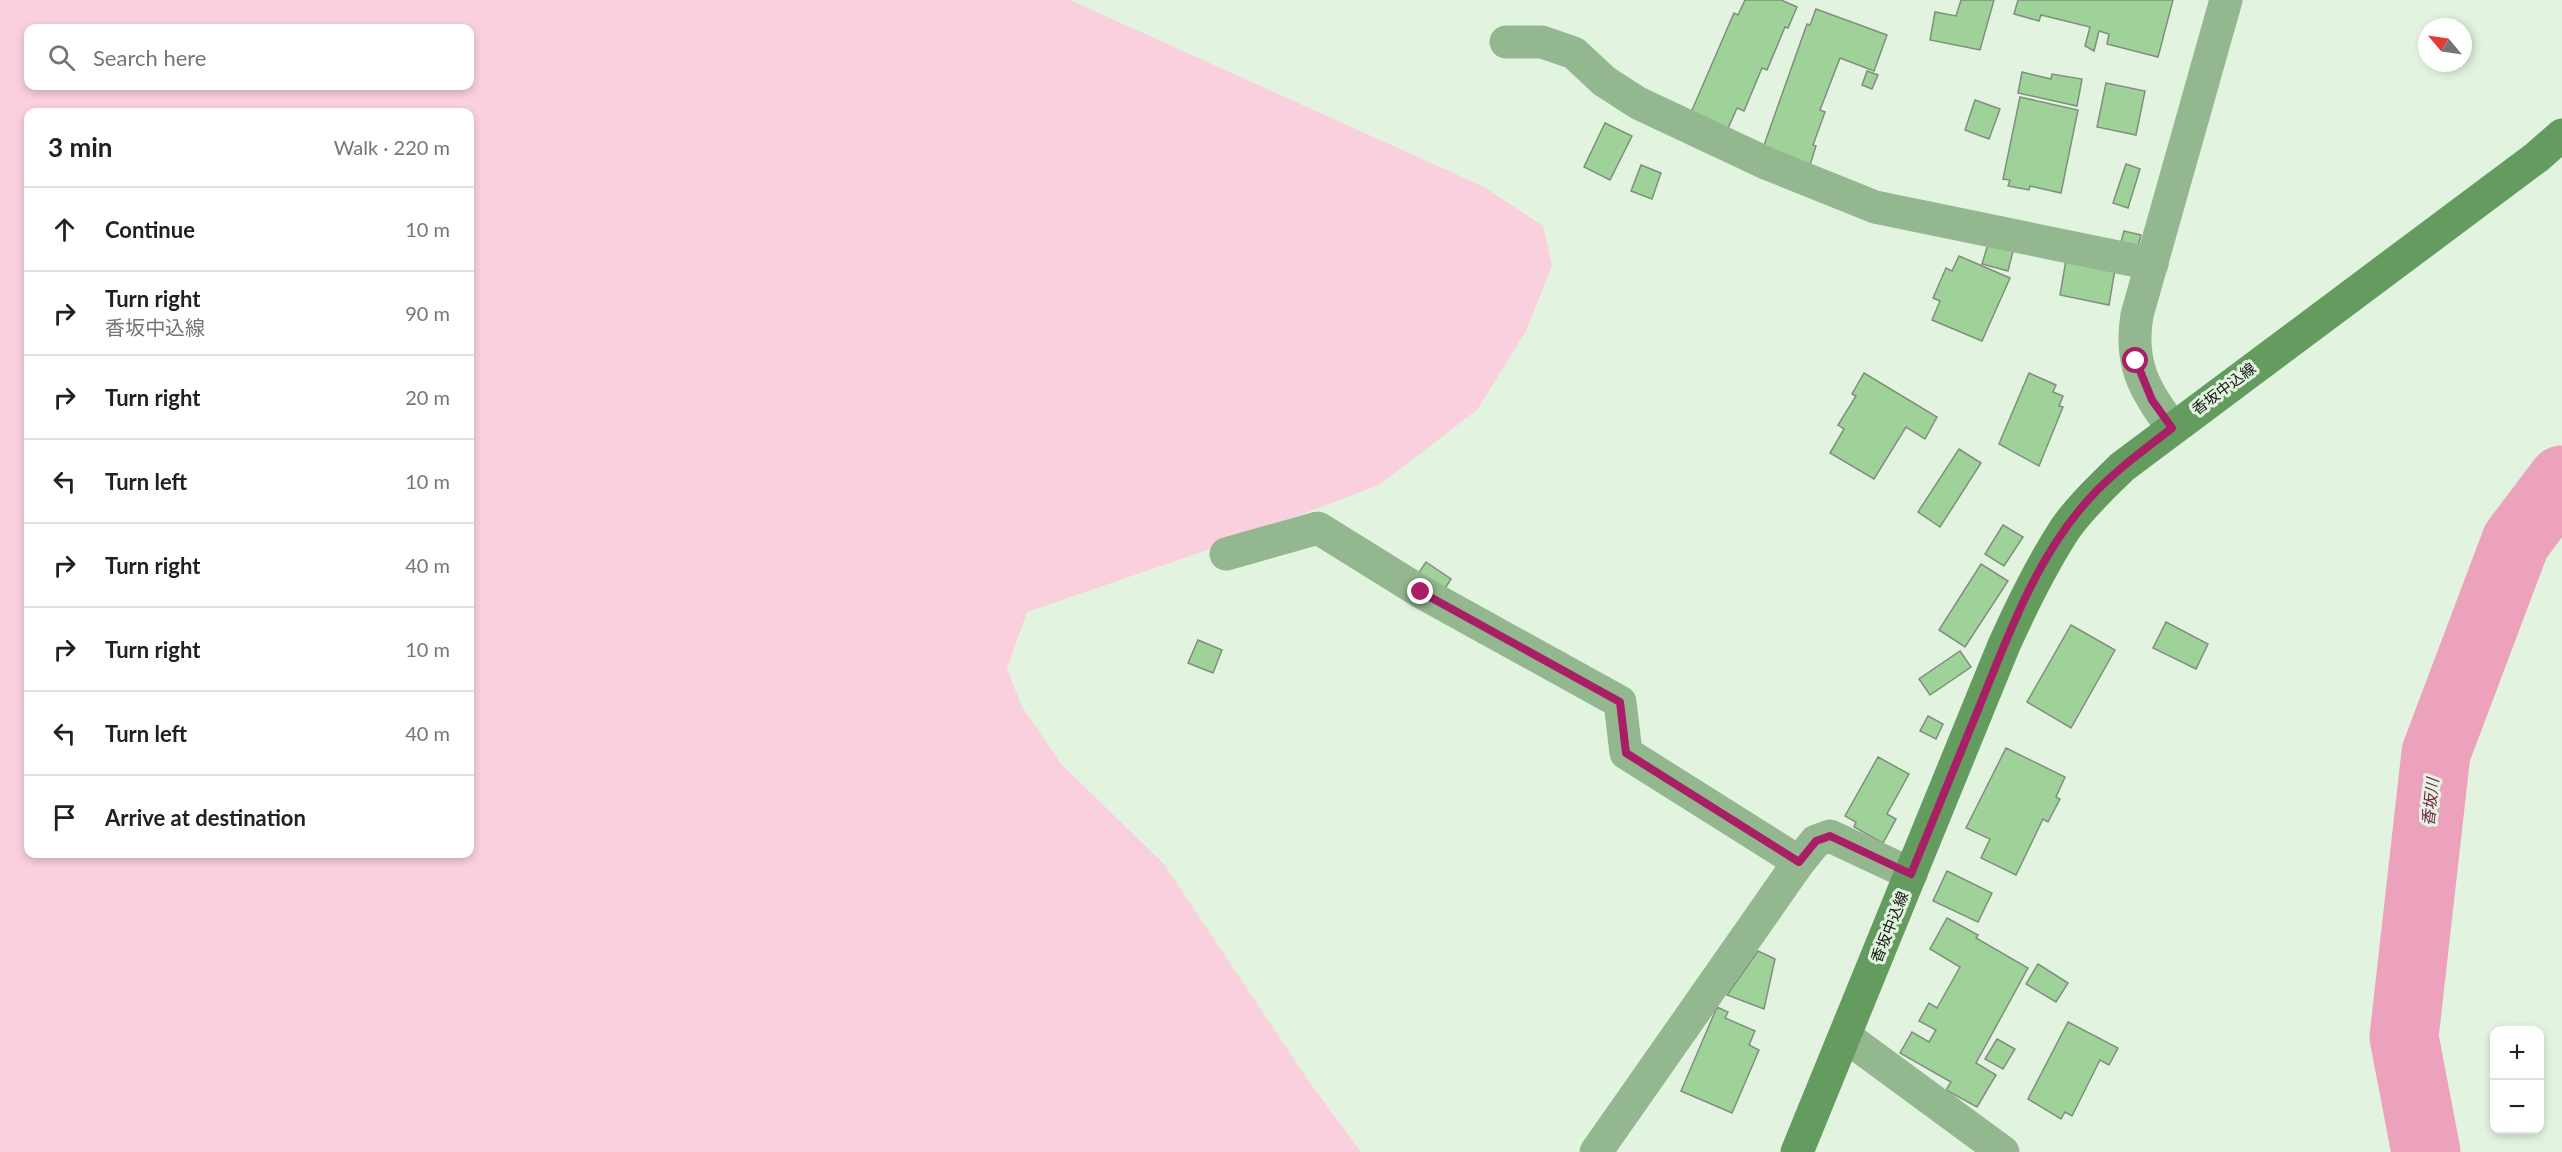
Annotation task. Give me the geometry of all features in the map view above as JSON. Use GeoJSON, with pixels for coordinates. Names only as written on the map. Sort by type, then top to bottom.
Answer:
{"type":"FeatureCollection","features":[{"type":"Feature","properties":{"kind":"main road","name":"香坂中込線"},"geometry":{"type":"LineString","coordinates":[[1797,1152],[2004,645],[2025,599],[2066,528],[2090,498],[2122,467],[2537,157],[2562,135]]}},
{"type":"Feature","properties":{"kind":"street"},"geometry":{"type":"LineString","coordinates":[[2172,428],[2152,400],[2136,361],[2133,338],[2226,0]]}},
{"type":"Feature","properties":{"kind":"street"},"geometry":{"type":"LineString","coordinates":[[1506,42],[1542,42],[1574,53],[1604,81],[1638,103],[1768,164],[1875,207],[2152,264]]}},
{"type":"Feature","properties":{"kind":"street"},"geometry":{"type":"LineString","coordinates":[[1226,555],[1318,528],[1421,592],[1620,702],[1626,753],[1799,862]]}},
{"type":"Feature","properties":{"kind":"street"},"geometry":{"type":"LineString","coordinates":[[1596,1152],[1816,841],[1830,836],[1911,874]]}},
{"type":"Feature","properties":{"kind":"street"},"geometry":{"type":"LineString","coordinates":[[1845,1036],[2003,1152]]}},
{"type":"Feature","properties":{"kind":"shaded area"},"geometry":{"type":"Polygon","coordinates":[[[0,0],[1070,0],[1484,187],[1543,226],[1552,265],[1526,331],[1477,410],[1379,485],[1216,547],[1027,612],[1007,668],[1021,705],[1061,764],[1164,864],[1310,1083],[1361,1152],[0,1152],[0,0]]]}},
{"type":"Feature","properties":{"kind":"building"},"geometry":{"type":"Polygon","coordinates":[[[1745,0],[1781,0],[1797,7],[1788,28],[1785,27],[1767,70],[1762,68],[1744,111],[1737,108],[1726,133],[1689,117],[1734,13],[1738,15],[1745,0]]]}},
{"type":"Feature","properties":{"kind":"building"},"geometry":{"type":"Polygon","coordinates":[[[1961,0],[1994,0],[1980,50],[1930,40],[1935,12],[1956,16],[1961,0]]]}},
{"type":"Feature","properties":{"kind":"building"},"geometry":{"type":"Polygon","coordinates":[[[2018,0],[2173,0],[2158,57],[2107,44],[2109,34],[2099,31],[2094,51],[2085,46],[2090,27],[2041,15],[2039,21],[2014,14],[2018,0]]]}},
{"type":"Feature","properties":{"kind":"building"},"geometry":{"type":"Polygon","coordinates":[[[1816,9],[1887,35],[1874,71],[1840,58],[1820,110],[1825,112],[1813,145],[1816,146],[1809,168],[1763,148],[1807,24],[1810,25],[1816,9]]]}},
{"type":"Feature","properties":{"kind":"building"},"geometry":{"type":"Polygon","coordinates":[[[1867,71],[1878,75],[1872,89],[1862,85],[1867,71]]]}},
{"type":"Feature","properties":{"kind":"building"},"geometry":{"type":"Polygon","coordinates":[[[2022,72],[2051,79],[2052,74],[2082,79],[2077,106],[2018,93],[2022,72]]]}},
{"type":"Feature","properties":{"kind":"building"},"geometry":{"type":"Polygon","coordinates":[[[2106,83],[2145,91],[2136,135],[2097,127],[2106,83]]]}},
{"type":"Feature","properties":{"kind":"building"},"geometry":{"type":"Polygon","coordinates":[[[2020,97],[2078,110],[2061,193],[2030,186],[2029,190],[2008,186],[2010,180],[2003,179],[2020,97]]]}},
{"type":"Feature","properties":{"kind":"building"},"geometry":{"type":"Polygon","coordinates":[[[1975,100],[2000,109],[1989,139],[1965,130],[1975,100]]]}},
{"type":"Feature","properties":{"kind":"building"},"geometry":{"type":"Polygon","coordinates":[[[1605,123],[1632,136],[1610,180],[1584,167],[1605,123]]]}},
{"type":"Feature","properties":{"kind":"building"},"geometry":{"type":"Polygon","coordinates":[[[2126,164],[2140,169],[2128,208],[2113,203],[2126,164]]]}},
{"type":"Feature","properties":{"kind":"building"},"geometry":{"type":"Polygon","coordinates":[[[1641,165],[1661,173],[1652,199],[1631,191],[1641,165]]]}},
{"type":"Feature","properties":{"kind":"building"},"geometry":{"type":"Polygon","coordinates":[[[2124,231],[2141,235],[2137,250],[2120,246],[2124,231]]]}},
{"type":"Feature","properties":{"kind":"building"},"geometry":{"type":"Polygon","coordinates":[[[1988,244],[2013,251],[2008,271],[1982,264],[1988,244]]]}},
{"type":"Feature","properties":{"kind":"building"},"geometry":{"type":"Polygon","coordinates":[[[1959,256],[2010,278],[1982,341],[1932,320],[1940,301],[1933,298],[1946,268],[1952,271],[1959,256]]]}},
{"type":"Feature","properties":{"kind":"building"},"geometry":{"type":"Polygon","coordinates":[[[2066,260],[2115,269],[2109,305],[2060,295],[2066,260]]]}},
{"type":"Feature","properties":{"kind":"building"},"geometry":{"type":"Polygon","coordinates":[[[1864,373],[1937,417],[1925,439],[1906,427],[1874,479],[1830,453],[1844,429],[1838,425],[1856,396],[1852,394],[1864,373]]]}},
{"type":"Feature","properties":{"kind":"building"},"geometry":{"type":"Polygon","coordinates":[[[2029,373],[2056,385],[2053,392],[2063,396],[2059,406],[2063,407],[2039,466],[1999,444],[2029,373]]]}},
{"type":"Feature","properties":{"kind":"building"},"geometry":{"type":"Polygon","coordinates":[[[1959,449],[1981,463],[1940,527],[1918,512],[1959,449]]]}},
{"type":"Feature","properties":{"kind":"building"},"geometry":{"type":"Polygon","coordinates":[[[2003,525],[2023,537],[2004,566],[1985,554],[2003,525]]]}},
{"type":"Feature","properties":{"kind":"building"},"geometry":{"type":"Polygon","coordinates":[[[1426,562],[1451,579],[1444,590],[1416,577],[1426,562]]]}},
{"type":"Feature","properties":{"kind":"building"},"geometry":{"type":"Polygon","coordinates":[[[1981,564],[2008,581],[1965,647],[1939,630],[1981,564]]]}},
{"type":"Feature","properties":{"kind":"building"},"geometry":{"type":"Polygon","coordinates":[[[2166,622],[2208,644],[2196,669],[2153,648],[2166,622]]]}},
{"type":"Feature","properties":{"kind":"building"},"geometry":{"type":"Polygon","coordinates":[[[2071,625],[2115,650],[2071,728],[2027,702],[2071,625]]]}},
{"type":"Feature","properties":{"kind":"building"},"geometry":{"type":"Polygon","coordinates":[[[1198,640],[1222,650],[1213,673],[1188,663],[1198,640]]]}},
{"type":"Feature","properties":{"kind":"building"},"geometry":{"type":"Polygon","coordinates":[[[1960,651],[1971,667],[1930,695],[1919,679],[1960,651]]]}},
{"type":"Feature","properties":{"kind":"building"},"geometry":{"type":"Polygon","coordinates":[[[1928,716],[1943,724],[1936,739],[1920,731],[1928,716]]]}},
{"type":"Feature","properties":{"kind":"building"},"geometry":{"type":"Polygon","coordinates":[[[2006,748],[2065,777],[2056,797],[2060,799],[2048,822],[2043,819],[2016,875],[1981,858],[1990,839],[1966,828],[2006,748]]]}},
{"type":"Feature","properties":{"kind":"building"},"geometry":{"type":"Polygon","coordinates":[[[1878,757],[1909,774],[1887,814],[1896,819],[1883,843],[1854,827],[1856,822],[1845,816],[1878,757]]]}},
{"type":"Feature","properties":{"kind":"building"},"geometry":{"type":"Polygon","coordinates":[[[1947,871],[1992,893],[1978,922],[1933,901],[1947,871]]]}},
{"type":"Feature","properties":{"kind":"building"},"geometry":{"type":"Polygon","coordinates":[[[1947,918],[1978,935],[1976,938],[2028,968],[1976,1063],[1996,1075],[1977,1107],[1946,1090],[1951,1082],[1900,1053],[1912,1032],[1929,1042],[1936,1030],[1919,1021],[1929,1003],[1937,1008],[1960,967],[1930,949],[1947,918]]]}},
{"type":"Feature","properties":{"kind":"building"},"geometry":{"type":"Polygon","coordinates":[[[1758,951],[1775,959],[1764,1009],[1727,995],[1758,951]]]}},
{"type":"Feature","properties":{"kind":"building"},"geometry":{"type":"Polygon","coordinates":[[[2038,964],[2068,983],[2056,1002],[2026,984],[2038,964]]]}},
{"type":"Feature","properties":{"kind":"building"},"geometry":{"type":"Polygon","coordinates":[[[1717,1007],[1728,1012],[1725,1018],[1755,1031],[1749,1045],[1759,1050],[1732,1113],[1681,1091],[1717,1007]]]}},
{"type":"Feature","properties":{"kind":"building"},"geometry":{"type":"Polygon","coordinates":[[[2068,1022],[2118,1048],[2109,1065],[2100,1060],[2072,1116],[2065,1112],[2061,1119],[2028,1099],[2068,1022]]]}},
{"type":"Feature","properties":{"kind":"building"},"geometry":{"type":"Polygon","coordinates":[[[1997,1039],[2015,1049],[2003,1069],[1985,1059],[1997,1039]]]}},
{"type":"Feature","properties":{"kind":"waterway","name":"香坂川"},"geometry":{"type":"LineString","coordinates":[[2426,1152],[2404,1037],[2436,753],[2516,541],[2562,480]]}},
{"type":"Feature","properties":{"kind":"route"},"geometry":{"type":"LineString","coordinates":[[1421,592],[1620,702],[1626,753],[1799,862],[1816,841],[1830,836],[1911,874],[2004,645],[2047,559],[2066,528],[2090,498],[2122,467],[2172,428],[2152,400],[2136,361]]}}]}
